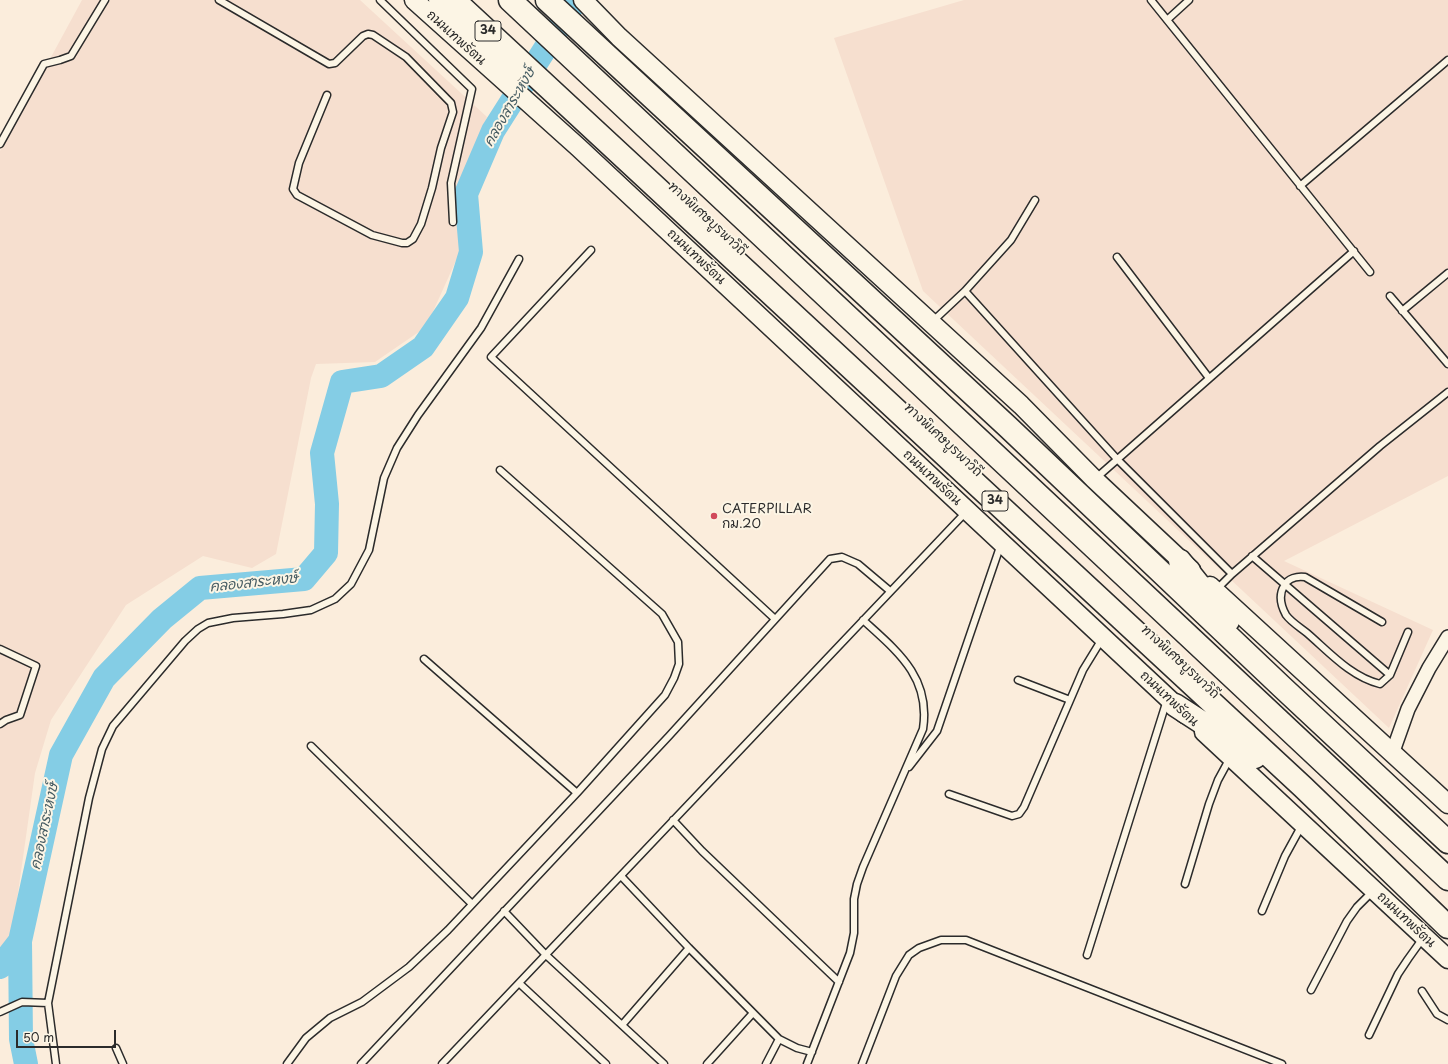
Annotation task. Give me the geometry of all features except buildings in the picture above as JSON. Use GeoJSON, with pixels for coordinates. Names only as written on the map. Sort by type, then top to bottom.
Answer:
{"type":"FeatureCollection","features":[{"type":"Feature","properties":{"kind":"highway","name":"ถนนเทพรัตน"},"geometry":{"type":"LineString","coordinates":[[454,0],[514,74],[1303,787],[1448,927]]}},
{"type":"Feature","properties":{"kind":"highway","name":"ทางพิเศษบูรพาวิถี"},"geometry":{"type":"LineString","coordinates":[[474,0],[1448,913]]}},
{"type":"Feature","properties":{"kind":"highway","name":"ทางพิเศษบูรพาวิถี"},"geometry":{"type":"LineString","coordinates":[[510,0],[1448,879]]}},
{"type":"Feature","properties":{"kind":"highway"},"geometry":{"type":"LineString","coordinates":[[549,2],[1008,427],[1448,842]]}},
{"type":"Feature","properties":{"kind":"highway"},"geometry":{"type":"LineString","coordinates":[[1180,561],[1282,687]]}},
{"type":"Feature","properties":{"kind":"highway"},"geometry":{"type":"LineString","coordinates":[[1171,702],[1303,787]]}},
{"type":"Feature","properties":{"kind":"main road","name":"ถนนเทพรัตน"},"geometry":{"type":"LineString","coordinates":[[414,0],[514,74]]}},
{"type":"Feature","properties":{"kind":"main road"},"geometry":{"type":"LineString","coordinates":[[438,0],[514,74]]}},
{"type":"Feature","properties":{"kind":"main road"},"geometry":{"type":"LineString","coordinates":[[588,4],[619,37],[1021,405],[1094,479],[1180,561],[1205,581],[1215,592],[1448,804]]}},
{"type":"Feature","properties":{"kind":"main road","name":"ถนนเทพรัตน"},"geometry":{"type":"LineString","coordinates":[[533,91],[578,147],[1448,959]]}},
{"type":"Feature","properties":{"kind":"street"},"geometry":{"type":"LineString","coordinates":[[1392,754],[1408,709],[1429,668],[1448,637]]}},
{"type":"Feature","properties":{"kind":"lane"},"geometry":{"type":"LineString","coordinates":[[0,144],[44,64],[70,56],[105,0]]}},
{"type":"Feature","properties":{"kind":"lane"},"geometry":{"type":"LineString","coordinates":[[219,0],[329,64],[335,63],[363,36],[368,34],[373,35],[406,57],[450,103],[452,112],[421,224],[413,239],[407,243],[372,235],[297,195],[293,189],[299,163],[327,95]]}},
{"type":"Feature","properties":{"kind":"lane"},"geometry":{"type":"LineString","coordinates":[[380,0],[472,89],[450,183],[453,222]]}},
{"type":"Feature","properties":{"kind":"lane"},"geometry":{"type":"LineString","coordinates":[[1151,0],[1370,272]]}},
{"type":"Feature","properties":{"kind":"lane"},"geometry":{"type":"LineString","coordinates":[[1167,20],[1189,0]]}},
{"type":"Feature","properties":{"kind":"lane"},"geometry":{"type":"LineString","coordinates":[[1300,186],[1448,60]]}},
{"type":"Feature","properties":{"kind":"lane"},"geometry":{"type":"LineString","coordinates":[[931,323],[965,291],[1011,240],[1035,200]]}},
{"type":"Feature","properties":{"kind":"lane"},"geometry":{"type":"LineString","coordinates":[[591,250],[492,357],[775,619]]}},
{"type":"Feature","properties":{"kind":"lane"},"geometry":{"type":"LineString","coordinates":[[1094,479],[1354,251]]}},
{"type":"Feature","properties":{"kind":"lane"},"geometry":{"type":"LineString","coordinates":[[1117,257],[1210,378]]}},
{"type":"Feature","properties":{"kind":"lane"},"geometry":{"type":"LineString","coordinates":[[56,1064],[48,1003],[88,798],[102,749],[113,726],[185,641],[198,629],[208,623],[233,618],[311,610],[335,599],[351,584],[369,550],[384,478],[397,448],[418,415],[481,328],[519,259]]}},
{"type":"Feature","properties":{"kind":"lane"},"geometry":{"type":"LineString","coordinates":[[1402,311],[1448,273]]}},
{"type":"Feature","properties":{"kind":"lane"},"geometry":{"type":"LineString","coordinates":[[965,291],[1117,459],[1232,574]]}},
{"type":"Feature","properties":{"kind":"lane"},"geometry":{"type":"LineString","coordinates":[[1390,296],[1448,364]]}},
{"type":"Feature","properties":{"kind":"lane"},"geometry":{"type":"LineString","coordinates":[[1215,592],[1252,556],[1380,446],[1448,392]]}},
{"type":"Feature","properties":{"kind":"lane"},"geometry":{"type":"LineString","coordinates":[[287,1064],[306,1038],[330,1018],[362,1002],[409,967],[448,930],[577,793],[665,695],[674,678],[679,664],[678,642],[662,614],[500,470]]}},
{"type":"Feature","properties":{"kind":"lane"},"geometry":{"type":"LineString","coordinates":[[442,1064],[967,510]]}},
{"type":"Feature","properties":{"kind":"lane"},"geometry":{"type":"LineString","coordinates":[[903,774],[937,731],[1001,543]]}},
{"type":"Feature","properties":{"kind":"lane"},"geometry":{"type":"LineString","coordinates":[[1252,556],[1390,675]]}},
{"type":"Feature","properties":{"kind":"lane"},"geometry":{"type":"LineString","coordinates":[[361,1064],[669,736],[830,559],[842,557],[858,564],[890,591]]}},
{"type":"Feature","properties":{"kind":"lane"},"geometry":{"type":"LineString","coordinates":[[1382,622],[1305,577],[1298,576],[1292,578],[1285,584],[1281,592],[1280,599],[1287,616],[1345,666],[1362,677],[1380,684],[1390,675],[1408,632]]}},
{"type":"Feature","properties":{"kind":"lane"},"geometry":{"type":"LineString","coordinates":[[808,1064],[850,953],[854,933],[854,899],[857,884],[922,729],[925,716],[920,684],[900,654],[863,620]]}},
{"type":"Feature","properties":{"kind":"lane"},"geometry":{"type":"LineString","coordinates":[[949,794],[1012,816],[1019,814],[1024,807],[1083,670],[1103,638]]}},
{"type":"Feature","properties":{"kind":"lane"},"geometry":{"type":"LineString","coordinates":[[0,649],[36,666],[20,715],[0,724]]}},
{"type":"Feature","properties":{"kind":"lane"},"geometry":{"type":"LineString","coordinates":[[424,659],[577,793]]}},
{"type":"Feature","properties":{"kind":"lane"},"geometry":{"type":"LineString","coordinates":[[1018,680],[1070,700]]}},
{"type":"Feature","properties":{"kind":"lane"},"geometry":{"type":"LineString","coordinates":[[1087,955],[1171,702]]}},
{"type":"Feature","properties":{"kind":"lane"},"geometry":{"type":"LineString","coordinates":[[311,746],[472,904]]}},
{"type":"Feature","properties":{"kind":"lane"},"geometry":{"type":"LineString","coordinates":[[1185,884],[1209,804],[1218,780],[1231,757]]}},
{"type":"Feature","properties":{"kind":"lane"},"geometry":{"type":"LineString","coordinates":[[673,820],[702,851],[839,982]]}},
{"type":"Feature","properties":{"kind":"lane"},"geometry":{"type":"LineString","coordinates":[[1262,911],[1284,856],[1303,824]]}},
{"type":"Feature","properties":{"kind":"lane"},"geometry":{"type":"LineString","coordinates":[[620,876],[779,1039],[797,1048],[812,1052]]}},
{"type":"Feature","properties":{"kind":"lane"},"geometry":{"type":"LineString","coordinates":[[1311,990],[1347,922],[1357,907],[1374,890]]}},
{"type":"Feature","properties":{"kind":"lane"},"geometry":{"type":"LineString","coordinates":[[504,911],[546,955],[664,1064]]}},
{"type":"Feature","properties":{"kind":"lane"},"geometry":{"type":"LineString","coordinates":[[1369,1034],[1398,974],[1424,937]]}},
{"type":"Feature","properties":{"kind":"lane"},"geometry":{"type":"LineString","coordinates":[[862,1064],[896,976],[909,956],[919,948],[941,940],[966,940],[1282,1064]]}},
{"type":"Feature","properties":{"kind":"lane"},"geometry":{"type":"LineString","coordinates":[[622,1025],[689,948]]}},
{"type":"Feature","properties":{"kind":"lane"},"geometry":{"type":"LineString","coordinates":[[519,983],[606,1064]]}},
{"type":"Feature","properties":{"kind":"lane"},"geometry":{"type":"LineString","coordinates":[[1422,991],[1437,1014],[1448,1020]]}},
{"type":"Feature","properties":{"kind":"lane"},"geometry":{"type":"LineString","coordinates":[[2,1010],[22,1002],[48,1003]]}},
{"type":"Feature","properties":{"kind":"lane"},"geometry":{"type":"LineString","coordinates":[[707,1064],[753,1013]]}},
{"type":"Feature","properties":{"kind":"lane"},"geometry":{"type":"LineString","coordinates":[[766,1064],[779,1039]]}},
{"type":"Feature","properties":{"kind":"lane"},"geometry":{"type":"LineString","coordinates":[[116,1048],[123,1064]]}},
{"type":"Feature","properties":{"kind":"shaded area"},"geometry":{"type":"Polygon","coordinates":[[[82,0],[360,0],[487,117],[458,193],[463,245],[426,327],[375,362],[316,364],[311,378],[276,554],[252,568],[203,556],[126,605],[51,720],[35,773],[12,935],[0,950],[0,151],[82,0]]]}},
{"type":"Feature","properties":{"kind":"shaded area"},"geometry":{"type":"Polygon","coordinates":[[[964,0],[1448,0],[1448,476],[1284,561],[1433,630],[1389,728],[923,291],[834,38],[964,0]]]}},
{"type":"Feature","properties":{"kind":"waterway","name":"คลองสาระหงษ์"},"geometry":{"type":"LineString","coordinates":[[0,967],[20,941],[61,755],[104,678],[162,619],[200,588],[304,579],[326,553],[327,504],[322,453],[342,382],[381,376],[423,347],[457,298],[471,252],[466,194],[493,131],[576,0]]}},
{"type":"Feature","properties":{"kind":"waterway"},"geometry":{"type":"LineString","coordinates":[[20,941],[21,1039],[26,1064]]}},
{"type":"Feature","properties":{"kind":"place","name":"CATERPILLAR กม.20"},"geometry":{"type":"Point","coordinates":[714,516]}}]}
